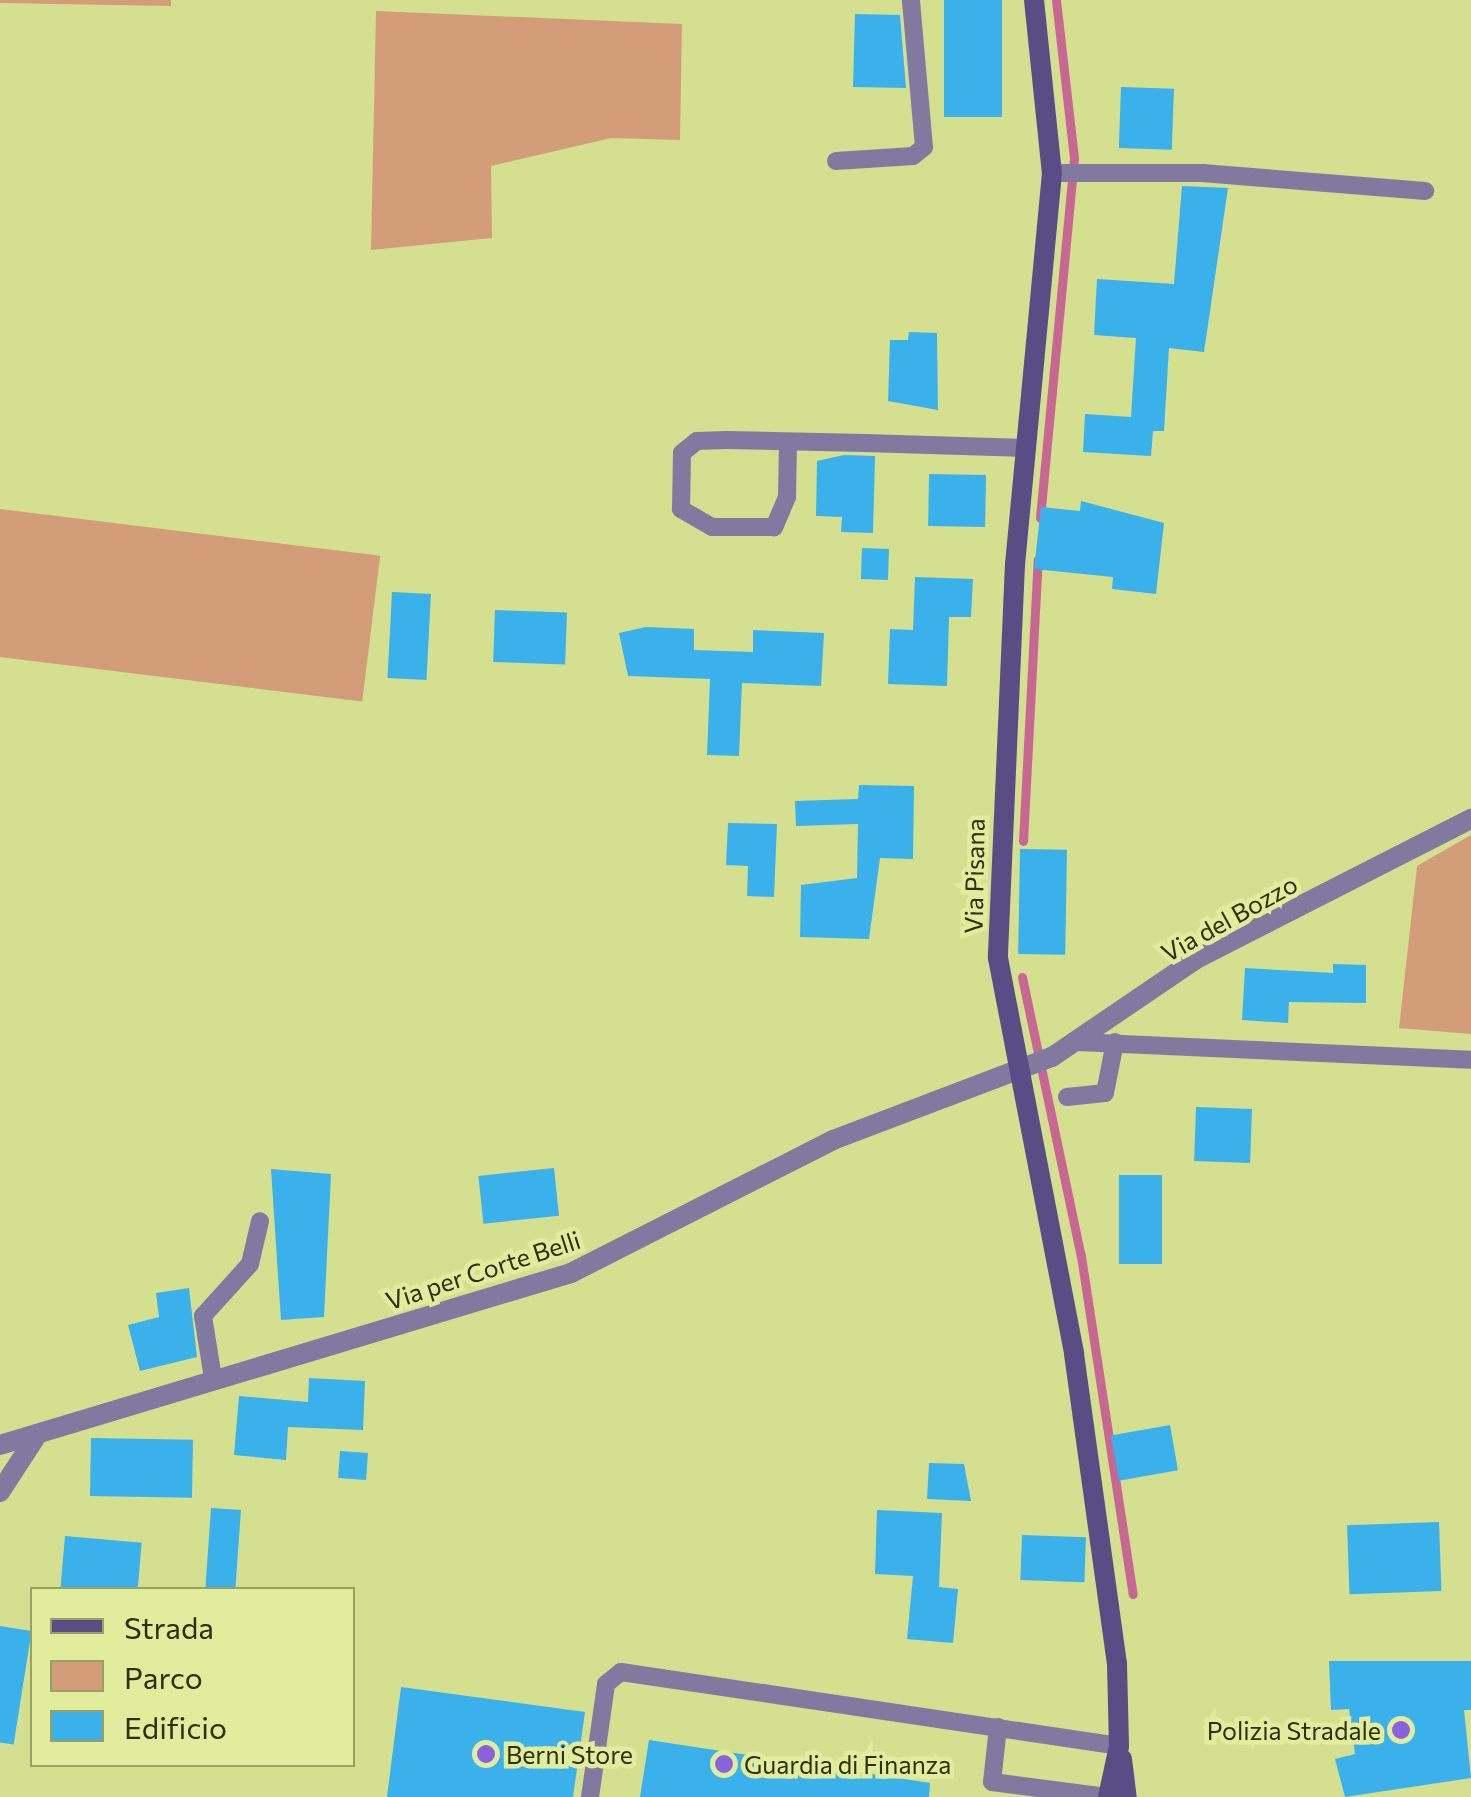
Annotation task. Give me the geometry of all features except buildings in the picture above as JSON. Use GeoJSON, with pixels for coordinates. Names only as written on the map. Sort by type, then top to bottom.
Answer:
{"type":"FeatureCollection","features":[{"type":"Feature","properties":{"kind":"main road","name":"Via Pisana"},"geometry":{"type":"LineString","coordinates":[[1034,0],[1058,174],[1025,448],[996,902],[1074,1354],[1117,1664],[1119,1746],[1127,1797]]}},
{"type":"Feature","properties":{"kind":"main road","name":"Via Pisana"},"geometry":{"type":"LineString","coordinates":[[1108,1797],[1119,1746]]}},
{"type":"Feature","properties":{"kind":"street","name":"Via del Bozzo"},"geometry":{"type":"LineString","coordinates":[[1025,1070],[1078,1042],[1196,960],[1471,819]]}},
{"type":"Feature","properties":{"kind":"street","name":"Via per Corte Belli"},"geometry":{"type":"LineString","coordinates":[[0,1445],[571,1273],[833,1140],[1025,1070]]}},
{"type":"Feature","properties":{"kind":"street"},"geometry":{"type":"LineString","coordinates":[[0,1492],[37,1435]]}},
{"type":"Feature","properties":{"kind":"lane"},"geometry":{"type":"LineString","coordinates":[[836,161],[913,156],[924,146],[911,0]]}},
{"type":"Feature","properties":{"kind":"lane"},"geometry":{"type":"LineString","coordinates":[[1058,174],[1202,172],[1425,191]]}},
{"type":"Feature","properties":{"kind":"lane"},"geometry":{"type":"LineString","coordinates":[[788,442],[787,497],[774,527],[712,527],[682,509],[682,453],[697,441],[788,442],[1025,448]]}},
{"type":"Feature","properties":{"kind":"lane"},"geometry":{"type":"LineString","coordinates":[[1078,1042],[1471,1060]]}},
{"type":"Feature","properties":{"kind":"lane"},"geometry":{"type":"LineString","coordinates":[[1067,1097],[1105,1093],[1115,1042]]}},
{"type":"Feature","properties":{"kind":"lane"},"geometry":{"type":"LineString","coordinates":[[213,1378],[204,1316],[250,1264],[260,1220]]}},
{"type":"Feature","properties":{"kind":"lane"},"geometry":{"type":"LineString","coordinates":[[590,1797],[606,1684],[621,1672],[1119,1746]]}},
{"type":"Feature","properties":{"kind":"lane"},"geometry":{"type":"LineString","coordinates":[[998,1726],[992,1782],[1010,1791],[1108,1797]]}},
{"type":"Feature","properties":{"kind":"green space"},"geometry":{"type":"Polygon","coordinates":[[[0,0],[171,0],[171,6],[0,3],[0,0]]]}},
{"type":"Feature","properties":{"kind":"green space"},"geometry":{"type":"Polygon","coordinates":[[[376,11],[682,24],[680,140],[611,138],[491,166],[492,238],[371,250],[376,11]]]}},
{"type":"Feature","properties":{"kind":"green space"},"geometry":{"type":"Polygon","coordinates":[[[0,509],[380,556],[362,702],[0,657],[0,509]]]}},
{"type":"Feature","properties":{"kind":"green space"},"geometry":{"type":"Polygon","coordinates":[[[1471,835],[1471,1034],[1399,1028],[1417,866],[1471,835]]]}},
{"type":"Feature","properties":{"kind":"waterway"},"geometry":{"type":"LineString","coordinates":[[1040,518],[1074,158],[1056,0]]}},
{"type":"Feature","properties":{"kind":"waterway"},"geometry":{"type":"LineString","coordinates":[[1023,841],[1038,559]]}},
{"type":"Feature","properties":{"kind":"waterway"},"geometry":{"type":"LineString","coordinates":[[1022,977],[1081,1256],[1133,1594]]}},
{"type":"Feature","properties":{"kind":"place","name":"Polizia Stradale"},"geometry":{"type":"Point","coordinates":[1401,1730]}},
{"type":"Feature","properties":{"kind":"place","name":"Berni Store"},"geometry":{"type":"Point","coordinates":[486,1754]}},
{"type":"Feature","properties":{"kind":"place","name":"Guardia di Finanza"},"geometry":{"type":"Point","coordinates":[724,1764]}}]}
